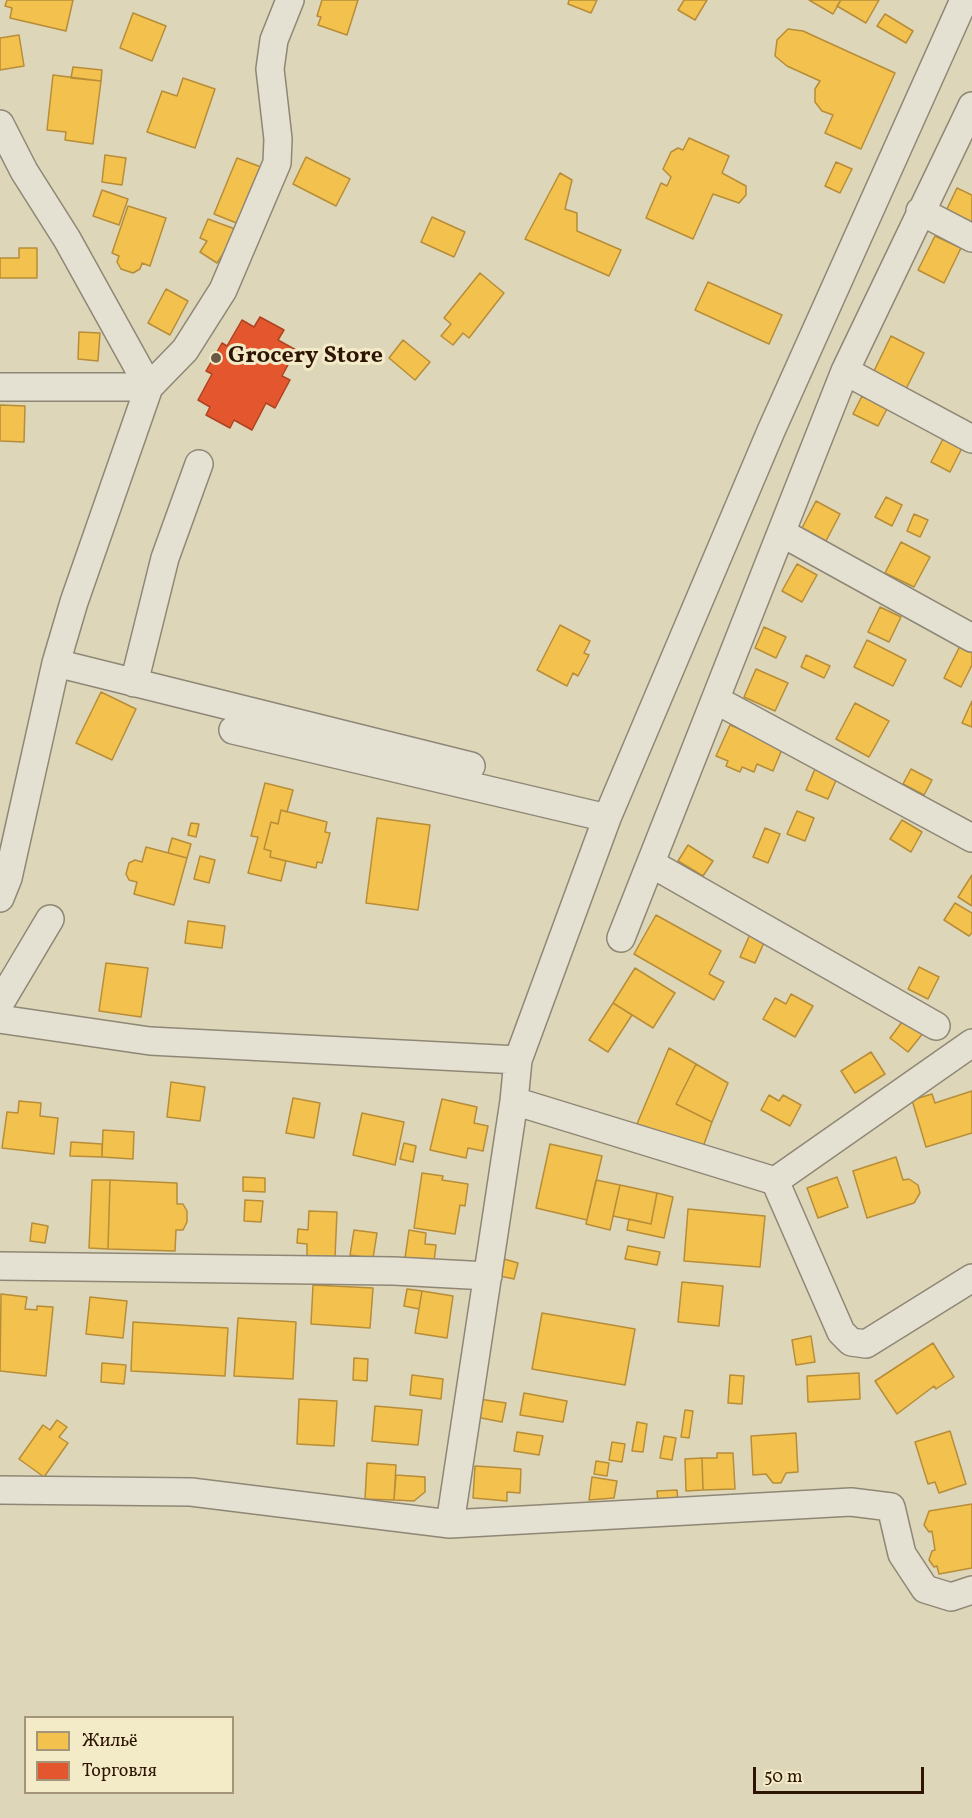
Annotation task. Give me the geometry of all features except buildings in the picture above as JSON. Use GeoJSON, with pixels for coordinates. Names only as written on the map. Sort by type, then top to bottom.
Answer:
{"type":"FeatureCollection","features":[{"type":"Feature","properties":{"kind":"street"},"geometry":{"type":"LineString","coordinates":[[0,898],[8,878],[56,663],[74,602],[149,387],[185,350],[223,290],[277,163],[278,139],[270,69],[274,40],[290,0]]}},
{"type":"Feature","properties":{"kind":"street"},"geometry":{"type":"LineString","coordinates":[[450,1524],[514,1101],[518,1060],[607,818],[771,431],[963,19]]}},
{"type":"Feature","properties":{"kind":"street"},"geometry":{"type":"LineString","coordinates":[[621,938],[845,371],[972,106]]}},
{"type":"Feature","properties":{"kind":"street"},"geometry":{"type":"LineString","coordinates":[[0,124],[24,171],[67,239],[149,387]]}},
{"type":"Feature","properties":{"kind":"street"},"geometry":{"type":"LineString","coordinates":[[920,211],[972,238]]}},
{"type":"Feature","properties":{"kind":"street"},"geometry":{"type":"LineString","coordinates":[[845,371],[972,439]]}},
{"type":"Feature","properties":{"kind":"street"},"geometry":{"type":"LineString","coordinates":[[0,387],[149,387]]}},
{"type":"Feature","properties":{"kind":"street"},"geometry":{"type":"LineString","coordinates":[[135,683],[165,558],[199,464]]}},
{"type":"Feature","properties":{"kind":"street"},"geometry":{"type":"LineString","coordinates":[[782,533],[972,638]]}},
{"type":"Feature","properties":{"kind":"street"},"geometry":{"type":"LineString","coordinates":[[56,663],[471,766]]}},
{"type":"Feature","properties":{"kind":"street"},"geometry":{"type":"LineString","coordinates":[[716,699],[972,838]]}},
{"type":"Feature","properties":{"kind":"street"},"geometry":{"type":"LineString","coordinates":[[233,730],[607,818]]}},
{"type":"Feature","properties":{"kind":"street"},"geometry":{"type":"LineString","coordinates":[[652,864],[936,1026]]}},
{"type":"Feature","properties":{"kind":"street"},"geometry":{"type":"LineString","coordinates":[[0,1003],[50,919]]}},
{"type":"Feature","properties":{"kind":"street"},"geometry":{"type":"LineString","coordinates":[[0,1019],[150,1041],[518,1060]]}},
{"type":"Feature","properties":{"kind":"street"},"geometry":{"type":"LineString","coordinates":[[775,1181],[972,1042]]}},
{"type":"Feature","properties":{"kind":"street"},"geometry":{"type":"LineString","coordinates":[[514,1101],[775,1181],[841,1332],[851,1342],[866,1344],[972,1278]]}},
{"type":"Feature","properties":{"kind":"street"},"geometry":{"type":"LineString","coordinates":[[0,1266],[394,1271],[488,1276]]}},
{"type":"Feature","properties":{"kind":"street"},"geometry":{"type":"LineString","coordinates":[[0,1490],[191,1492],[450,1524],[851,1502],[875,1504],[891,1507],[902,1554],[925,1589],[951,1597],[972,1590]]}},
{"type":"Feature","properties":{"kind":"place","name":"Grocery Store"},"geometry":{"type":"Point","coordinates":[216,358]}}]}
